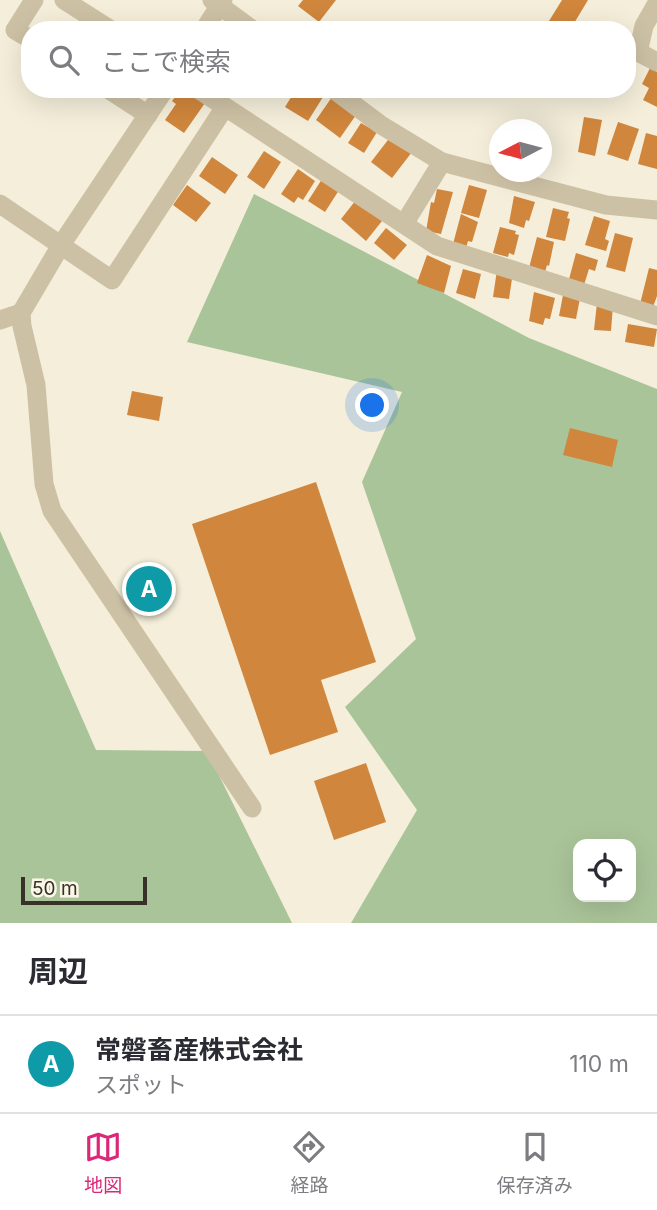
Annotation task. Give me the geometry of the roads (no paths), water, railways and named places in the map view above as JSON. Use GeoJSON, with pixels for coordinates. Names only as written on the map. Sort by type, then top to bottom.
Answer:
{"type":"FeatureCollection","features":[{"type":"Feature","properties":{"kind":"street"},"geometry":{"type":"LineString","coordinates":[[21,34],[15,30],[34,0]]}},
{"type":"Feature","properties":{"kind":"street"},"geometry":{"type":"LineString","coordinates":[[64,0],[97,21]]}},
{"type":"Feature","properties":{"kind":"street"},"geometry":{"type":"LineString","coordinates":[[208,21],[218,2],[242,21]]}},
{"type":"Feature","properties":{"kind":"street"},"geometry":{"type":"LineString","coordinates":[[657,3],[644,26],[638,52],[657,62]]}},
{"type":"Feature","properties":{"kind":"street"},"geometry":{"type":"LineString","coordinates":[[122,98],[148,115]]}},
{"type":"Feature","properties":{"kind":"street"},"geometry":{"type":"LineString","coordinates":[[159,98],[61,245],[21,313],[22,326],[36,385],[44,485],[52,511],[252,808]]}},
{"type":"Feature","properties":{"kind":"street"},"geometry":{"type":"LineString","coordinates":[[212,98],[437,246],[657,316]]}},
{"type":"Feature","properties":{"kind":"street"},"geometry":{"type":"LineString","coordinates":[[345,98],[381,125],[442,162],[606,205],[657,210]]}},
{"type":"Feature","properties":{"kind":"street"},"geometry":{"type":"LineString","coordinates":[[0,204],[112,279],[225,107]]}},
{"type":"Feature","properties":{"kind":"street"},"geometry":{"type":"LineString","coordinates":[[404,224],[442,162]]}},
{"type":"Feature","properties":{"kind":"street"},"geometry":{"type":"LineString","coordinates":[[0,320],[21,313]]}},
{"type":"Feature","properties":{"kind":"place","name":"常磐畜産株式会社"},"geometry":{"type":"Point","coordinates":[149,589]}}]}
